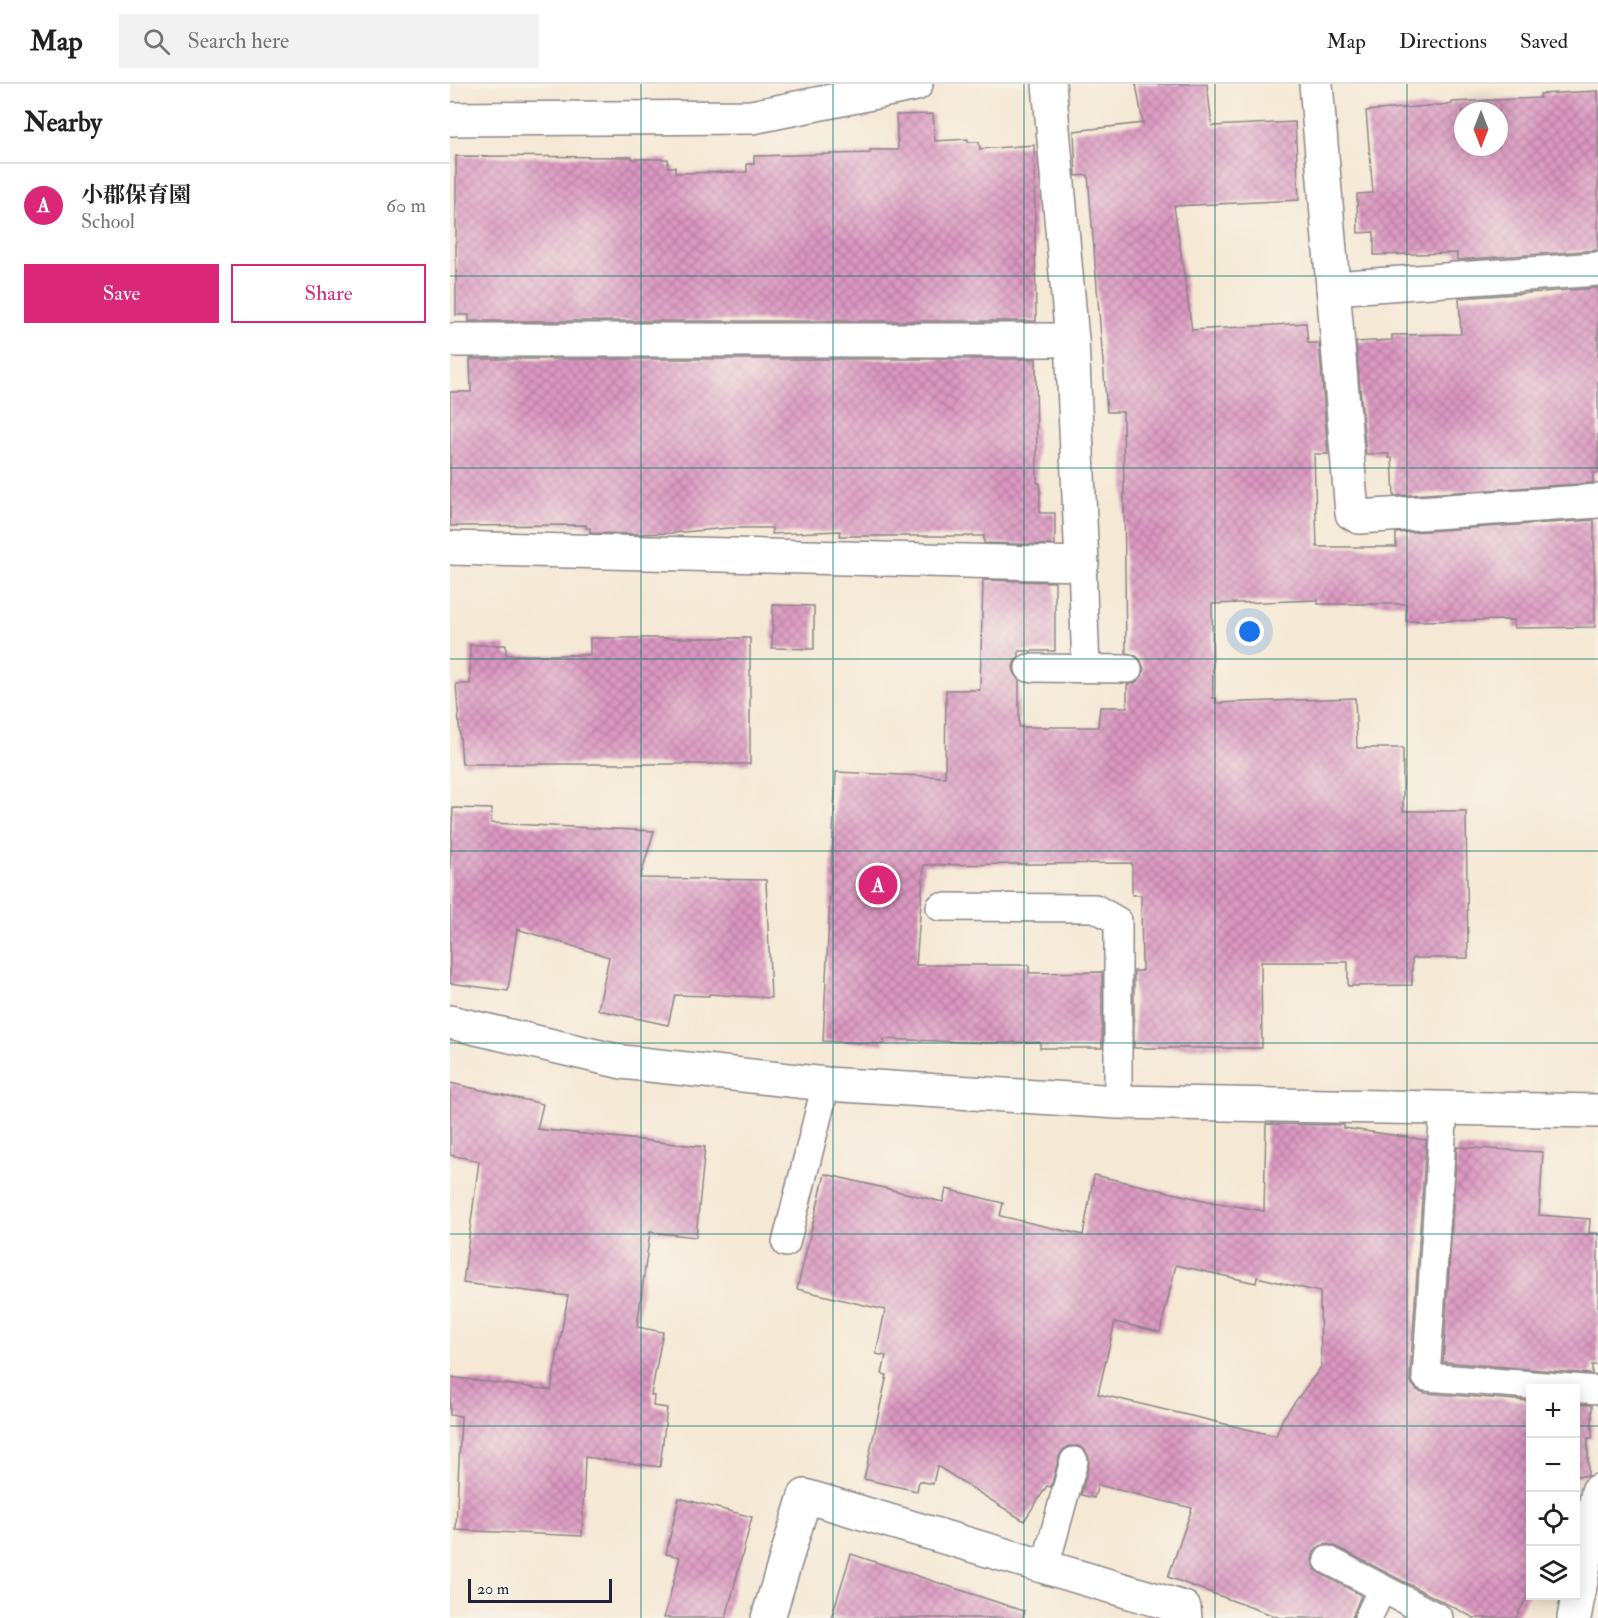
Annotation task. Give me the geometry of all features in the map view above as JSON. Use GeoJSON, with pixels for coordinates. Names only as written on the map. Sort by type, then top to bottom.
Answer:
{"type":"FeatureCollection","features":[{"type":"Feature","properties":{"kind":"street"},"geometry":{"type":"LineString","coordinates":[[450,119],[752,117],[916,84]]}},
{"type":"Feature","properties":{"kind":"street"},"geometry":{"type":"LineString","coordinates":[[450,548],[1082,564],[1072,340],[1049,84]]}},
{"type":"Feature","properties":{"kind":"street"},"geometry":{"type":"LineString","coordinates":[[1316,84],[1352,513],[1359,517],[1598,501]]}},
{"type":"Feature","properties":{"kind":"street"},"geometry":{"type":"LineString","coordinates":[[1333,288],[1598,268]]}},
{"type":"Feature","properties":{"kind":"street"},"geometry":{"type":"LineString","coordinates":[[450,340],[1072,340]]}},
{"type":"Feature","properties":{"kind":"street"},"geometry":{"type":"LineString","coordinates":[[450,1022],[622,1062],[826,1084],[1118,1102],[1598,1111]]}},
{"type":"Feature","properties":{"kind":"street"},"geometry":{"type":"LineString","coordinates":[[1574,1618],[1598,1491]]}},
{"type":"Feature","properties":{"kind":"street"},"geometry":{"type":"LineString","coordinates":[[768,1618],[805,1496],[1184,1608],[1185,1618]]}},
{"type":"Feature","properties":{"kind":"lane"},"geometry":{"type":"LineString","coordinates":[[1082,564],[1086,668]]}},
{"type":"Feature","properties":{"kind":"lane"},"geometry":{"type":"LineString","coordinates":[[1029,668],[1128,669]]}},
{"type":"Feature","properties":{"kind":"lane"},"geometry":{"type":"LineString","coordinates":[[940,907],[1095,908],[1118,921],[1118,1102]]}},
{"type":"Feature","properties":{"kind":"lane"},"geometry":{"type":"LineString","coordinates":[[786,1243],[826,1084]]}},
{"type":"Feature","properties":{"kind":"lane"},"geometry":{"type":"LineString","coordinates":[[1444,1108],[1426,1377],[1598,1390]]}},
{"type":"Feature","properties":{"kind":"lane"},"geometry":{"type":"LineString","coordinates":[[1045,1567],[1074,1461]]}},
{"type":"Feature","properties":{"kind":"lane"},"geometry":{"type":"LineString","coordinates":[[1328,1560],[1439,1618]]}},
{"type":"Feature","properties":{"kind":"lane"},"geometry":{"type":"LineString","coordinates":[[1368,1618],[1382,1589]]}},
{"type":"Feature","properties":{"kind":"building"},"geometry":{"type":"Polygon","coordinates":[[[1136,84],[1207,84],[1212,126],[1295,122],[1299,200],[1174,206],[1192,330],[1306,323],[1308,343],[1319,343],[1328,454],[1314,454],[1317,547],[1396,547],[1396,533],[1594,520],[1595,627],[1514,628],[1514,620],[1406,621],[1406,604],[1318,604],[1318,600],[1212,604],[1213,698],[1216,698],[1216,703],[1355,698],[1357,748],[1403,748],[1403,811],[1466,811],[1468,958],[1412,958],[1412,985],[1348,986],[1348,962],[1261,962],[1262,1048],[1134,1048],[1134,971],[1142,971],[1141,895],[1132,895],[1132,863],[924,865],[916,965],[1029,965],[1029,973],[1102,972],[1102,1048],[1040,1048],[1040,1042],[990,1043],[884,1039],[884,1044],[823,1041],[836,772],[945,777],[946,690],[980,690],[983,580],[1055,582],[1055,651],[1019,651],[1013,667],[1019,680],[1019,727],[1098,727],[1100,707],[1127,707],[1127,685],[1135,683],[1142,676],[1144,669],[1141,661],[1135,655],[1126,653],[1123,412],[1107,412],[1088,175],[1076,176],[1074,131],[1143,123],[1136,84]]]}},
{"type":"Feature","properties":{"kind":"building"},"geometry":{"type":"Polygon","coordinates":[[[1598,91],[1598,250],[1457,260],[1457,253],[1374,255],[1374,232],[1358,233],[1357,194],[1373,193],[1366,111],[1452,104],[1452,102],[1540,98],[1540,94],[1598,91]]]}},
{"type":"Feature","properties":{"kind":"building"},"geometry":{"type":"Polygon","coordinates":[[[933,114],[935,141],[968,139],[968,142],[979,142],[980,149],[1034,145],[1036,321],[469,321],[469,315],[456,315],[456,156],[632,157],[632,159],[668,159],[668,167],[675,167],[675,173],[747,172],[747,164],[754,164],[754,156],[870,153],[870,150],[898,150],[896,115],[933,114]]]}},
{"type":"Feature","properties":{"kind":"building"},"geometry":{"type":"Polygon","coordinates":[[[1598,288],[1598,473],[1593,473],[1593,483],[1394,496],[1392,458],[1389,458],[1389,454],[1366,454],[1356,342],[1392,340],[1392,335],[1461,334],[1459,298],[1598,288]]]}},
{"type":"Feature","properties":{"kind":"building"},"geometry":{"type":"Polygon","coordinates":[[[470,359],[1036,359],[1037,483],[1040,483],[1040,513],[1055,513],[1055,545],[984,543],[984,536],[840,536],[840,531],[772,534],[772,528],[729,528],[637,534],[590,533],[590,528],[586,528],[586,525],[450,526],[450,392],[471,392],[470,359]]]}},
{"type":"Feature","properties":{"kind":"building"},"geometry":{"type":"Polygon","coordinates":[[[773,605],[814,606],[814,649],[772,648],[773,605]]]}},
{"type":"Feature","properties":{"kind":"building"},"geometry":{"type":"Polygon","coordinates":[[[590,638],[750,638],[750,764],[462,764],[456,684],[470,684],[470,645],[506,645],[506,655],[590,655],[590,638]]]}},
{"type":"Feature","properties":{"kind":"building"},"geometry":{"type":"Polygon","coordinates":[[[453,808],[492,809],[491,823],[654,831],[640,878],[766,880],[771,998],[709,994],[709,996],[675,995],[668,1025],[598,1010],[609,957],[517,929],[508,991],[450,983],[450,866],[453,808]]]}},
{"type":"Feature","properties":{"kind":"building"},"geometry":{"type":"Polygon","coordinates":[[[450,1083],[543,1104],[537,1129],[705,1147],[696,1237],[650,1232],[637,1327],[663,1332],[651,1395],[654,1396],[653,1406],[667,1408],[660,1467],[585,1457],[582,1536],[456,1530],[461,1416],[450,1415],[450,1377],[551,1390],[568,1296],[463,1283],[479,1161],[450,1155],[450,1083]]]}},
{"type":"Feature","properties":{"kind":"building"},"geometry":{"type":"Polygon","coordinates":[[[1266,1124],[1344,1125],[1344,1128],[1426,1140],[1410,1377],[1417,1390],[1425,1393],[1526,1401],[1526,1599],[1516,1618],[1474,1618],[1328,1544],[1320,1546],[1314,1552],[1312,1560],[1314,1568],[1361,1595],[1352,1618],[1280,1618],[1168,1577],[1192,1508],[1098,1485],[1094,1498],[1081,1495],[1089,1458],[1085,1450],[1078,1446],[1069,1446],[1063,1450],[1051,1487],[1047,1486],[1024,1521],[937,1466],[933,1484],[919,1481],[917,1491],[864,1479],[887,1375],[882,1374],[886,1356],[876,1354],[885,1310],[797,1289],[825,1174],[943,1202],[946,1189],[1003,1203],[1000,1216],[1083,1235],[1094,1175],[1212,1202],[1264,1211],[1266,1124]],[[1176,1265],[1160,1332],[1115,1322],[1098,1394],[1276,1436],[1283,1418],[1321,1367],[1320,1292],[1257,1277],[1256,1283],[1176,1265]]]}},
{"type":"Feature","properties":{"kind":"building"},"geometry":{"type":"Polygon","coordinates":[[[1457,1147],[1543,1152],[1539,1215],[1590,1219],[1589,1233],[1598,1233],[1598,1365],[1592,1365],[1592,1374],[1443,1362],[1457,1147]]]}},
{"type":"Feature","properties":{"kind":"building"},"geometry":{"type":"Polygon","coordinates":[[[1580,1404],[1592,1405],[1592,1438],[1588,1438],[1588,1476],[1580,1476],[1580,1404]]]}},
{"type":"Feature","properties":{"kind":"building"},"geometry":{"type":"Polygon","coordinates":[[[679,1498],[752,1517],[726,1618],[664,1618],[680,1557],[666,1554],[679,1498]]]}},
{"type":"Feature","properties":{"kind":"building"},"geometry":{"type":"Polygon","coordinates":[[[851,1554],[1024,1611],[1023,1618],[831,1618],[851,1554]]]}},
{"type":"Feature","properties":{"kind":"place","name":"小郡保育園"},"geometry":{"type":"Point","coordinates":[878,885]}}]}
